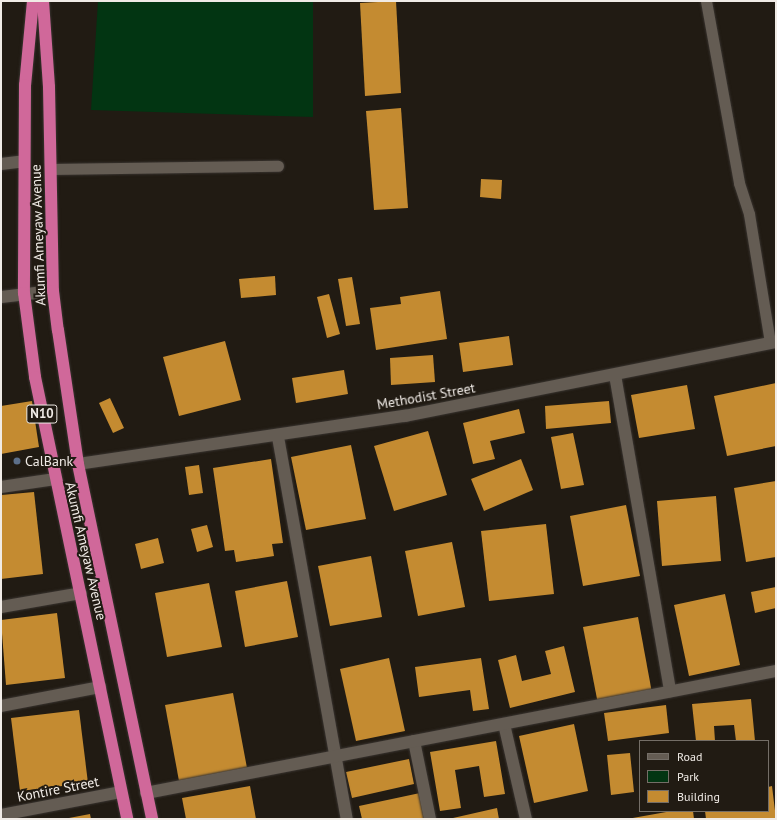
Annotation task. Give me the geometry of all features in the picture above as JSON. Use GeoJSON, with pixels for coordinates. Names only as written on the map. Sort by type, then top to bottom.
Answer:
{"type":"FeatureCollection","features":[{"type":"Feature","properties":{"kind":"highway","name":"Akumfi Ameyaw Avenue"},"geometry":{"type":"LineString","coordinates":[[33,1],[25,85],[24,293],[35,377],[55,479],[81,593],[127,819]]}},
{"type":"Feature","properties":{"kind":"highway","name":"Akumfi Ameyaw Avenue"},"geometry":{"type":"LineString","coordinates":[[43,1],[50,169],[53,291],[78,464],[152,819]]}},
{"type":"Feature","properties":{"kind":"street"},"geometry":{"type":"LineString","coordinates":[[1,164],[24,161]]}},
{"type":"Feature","properties":{"kind":"street"},"geometry":{"type":"LineString","coordinates":[[1,297],[24,293],[53,291]]}},
{"type":"Feature","properties":{"kind":"street","name":"Methodist Street"},"geometry":{"type":"LineString","coordinates":[[78,464],[278,437],[615,375],[773,342]]}},
{"type":"Feature","properties":{"kind":"street"},"geometry":{"type":"LineString","coordinates":[[615,375],[670,691]]}},
{"type":"Feature","properties":{"kind":"street"},"geometry":{"type":"LineString","coordinates":[[278,437],[347,819]]}},
{"type":"Feature","properties":{"kind":"street"},"geometry":{"type":"LineString","coordinates":[[1,487],[55,479]]}},
{"type":"Feature","properties":{"kind":"street"},"geometry":{"type":"LineString","coordinates":[[1,607],[81,593]]}},
{"type":"Feature","properties":{"kind":"street"},"geometry":{"type":"LineString","coordinates":[[146,793],[776,671]]}},
{"type":"Feature","properties":{"kind":"street"},"geometry":{"type":"LineString","coordinates":[[1,706],[100,687]]}},
{"type":"Feature","properties":{"kind":"street"},"geometry":{"type":"LineString","coordinates":[[504,724],[526,819]]}},
{"type":"Feature","properties":{"kind":"street"},"geometry":{"type":"LineString","coordinates":[[414,741],[430,819]]}},
{"type":"Feature","properties":{"kind":"street","name":"Kontire Street"},"geometry":{"type":"LineString","coordinates":[[1,815],[21,815],[121,792]]}},
{"type":"Feature","properties":{"kind":"lane"},"geometry":{"type":"LineString","coordinates":[[706,1],[739,183],[749,214],[773,342]]}},
{"type":"Feature","properties":{"kind":"lane"},"geometry":{"type":"LineString","coordinates":[[50,169],[278,166]]}},
{"type":"Feature","properties":{"kind":"green space"},"geometry":{"type":"Polygon","coordinates":[[[98,1],[313,1],[313,117],[91,110],[98,1]]]}},
{"type":"Feature","properties":{"kind":"building"},"geometry":{"type":"Polygon","coordinates":[[[396,1],[401,93],[365,96],[360,3],[396,1]]]}},
{"type":"Feature","properties":{"kind":"building"},"geometry":{"type":"Polygon","coordinates":[[[401,108],[408,208],[374,210],[366,111],[401,108]]]}},
{"type":"Feature","properties":{"kind":"building"},"geometry":{"type":"Polygon","coordinates":[[[481,179],[502,180],[501,199],[480,197],[481,179]]]}},
{"type":"Feature","properties":{"kind":"building"},"geometry":{"type":"Polygon","coordinates":[[[275,276],[276,295],[241,298],[239,279],[275,276]]]}},
{"type":"Feature","properties":{"kind":"building"},"geometry":{"type":"Polygon","coordinates":[[[352,277],[360,324],[346,326],[338,279],[352,277]]]}},
{"type":"Feature","properties":{"kind":"building"},"geometry":{"type":"Polygon","coordinates":[[[440,291],[447,339],[376,350],[370,308],[401,304],[400,297],[440,291]]]}},
{"type":"Feature","properties":{"kind":"building"},"geometry":{"type":"Polygon","coordinates":[[[329,294],[340,334],[327,338],[317,297],[329,294]]]}},
{"type":"Feature","properties":{"kind":"building"},"geometry":{"type":"Polygon","coordinates":[[[509,336],[513,365],[463,372],[459,343],[509,336]]]}},
{"type":"Feature","properties":{"kind":"building"},"geometry":{"type":"Polygon","coordinates":[[[225,341],[241,400],[179,416],[163,357],[225,341]]]}},
{"type":"Feature","properties":{"kind":"building"},"geometry":{"type":"Polygon","coordinates":[[[433,355],[435,382],[391,385],[390,358],[433,355]]]}},
{"type":"Feature","properties":{"kind":"building"},"geometry":{"type":"Polygon","coordinates":[[[344,370],[348,394],[296,403],[292,378],[344,370]]]}},
{"type":"Feature","properties":{"kind":"building"},"geometry":{"type":"Polygon","coordinates":[[[776,383],[776,446],[727,456],[714,396],[776,383]]]}},
{"type":"Feature","properties":{"kind":"building"},"geometry":{"type":"Polygon","coordinates":[[[687,385],[695,429],[639,438],[631,395],[687,385]]]}},
{"type":"Feature","properties":{"kind":"building"},"geometry":{"type":"Polygon","coordinates":[[[110,398],[124,428],[113,433],[99,403],[110,398]]]}},
{"type":"Feature","properties":{"kind":"building"},"geometry":{"type":"Polygon","coordinates":[[[32,401],[39,447],[1,454],[1,406],[32,401]]]}},
{"type":"Feature","properties":{"kind":"building"},"geometry":{"type":"Polygon","coordinates":[[[609,401],[611,423],[546,429],[545,406],[609,401]]]}},
{"type":"Feature","properties":{"kind":"building"},"geometry":{"type":"Polygon","coordinates":[[[519,409],[525,433],[490,441],[495,459],[473,464],[463,423],[519,409]]]}},
{"type":"Feature","properties":{"kind":"building"},"geometry":{"type":"Polygon","coordinates":[[[428,431],[447,495],[394,511],[374,446],[428,431]]]}},
{"type":"Feature","properties":{"kind":"building"},"geometry":{"type":"Polygon","coordinates":[[[573,433],[584,485],[561,489],[551,437],[573,433]]]}},
{"type":"Feature","properties":{"kind":"building"},"geometry":{"type":"Polygon","coordinates":[[[351,445],[366,519],[306,530],[291,457],[351,445]]]}},
{"type":"Feature","properties":{"kind":"building"},"geometry":{"type":"Polygon","coordinates":[[[271,459],[283,543],[272,544],[274,556],[236,562],[234,550],[225,551],[213,468],[271,459]]]}},
{"type":"Feature","properties":{"kind":"building"},"geometry":{"type":"Polygon","coordinates":[[[521,459],[533,490],[484,511],[471,479],[521,459]]]}},
{"type":"Feature","properties":{"kind":"building"},"geometry":{"type":"Polygon","coordinates":[[[199,465],[203,493],[189,495],[185,467],[199,465]]]}},
{"type":"Feature","properties":{"kind":"building"},"geometry":{"type":"Polygon","coordinates":[[[776,481],[776,557],[746,562],[734,488],[776,481]]]}},
{"type":"Feature","properties":{"kind":"building"},"geometry":{"type":"Polygon","coordinates":[[[34,492],[43,574],[1,579],[1,495],[34,492]]]}},
{"type":"Feature","properties":{"kind":"building"},"geometry":{"type":"Polygon","coordinates":[[[716,496],[721,561],[662,566],[657,501],[716,496]]]}},
{"type":"Feature","properties":{"kind":"building"},"geometry":{"type":"Polygon","coordinates":[[[626,505],[640,576],[583,586],[570,516],[626,505]]]}},
{"type":"Feature","properties":{"kind":"building"},"geometry":{"type":"Polygon","coordinates":[[[546,524],[554,594],[489,601],[481,531],[546,524]]]}},
{"type":"Feature","properties":{"kind":"building"},"geometry":{"type":"Polygon","coordinates":[[[207,525],[213,547],[197,552],[191,529],[207,525]]]}},
{"type":"Feature","properties":{"kind":"building"},"geometry":{"type":"Polygon","coordinates":[[[158,538],[164,563],[141,569],[135,544],[158,538]]]}},
{"type":"Feature","properties":{"kind":"building"},"geometry":{"type":"Polygon","coordinates":[[[452,542],[465,607],[418,616],[405,551],[452,542]]]}},
{"type":"Feature","properties":{"kind":"building"},"geometry":{"type":"Polygon","coordinates":[[[371,556],[382,617],[330,626],[318,566],[371,556]]]}},
{"type":"Feature","properties":{"kind":"building"},"geometry":{"type":"Polygon","coordinates":[[[287,581],[298,637],[245,647],[235,591],[287,581]]]}},
{"type":"Feature","properties":{"kind":"building"},"geometry":{"type":"Polygon","coordinates":[[[209,583],[222,647],[167,657],[155,593],[209,583]]]}},
{"type":"Feature","properties":{"kind":"building"},"geometry":{"type":"Polygon","coordinates":[[[776,587],[776,608],[755,613],[751,592],[776,587]]]}},
{"type":"Feature","properties":{"kind":"building"},"geometry":{"type":"Polygon","coordinates":[[[725,594],[740,665],[689,676],[674,605],[725,594]]]}},
{"type":"Feature","properties":{"kind":"building"},"geometry":{"type":"Polygon","coordinates":[[[57,613],[65,678],[6,685],[1,620],[57,613]]]}},
{"type":"Feature","properties":{"kind":"building"},"geometry":{"type":"Polygon","coordinates":[[[638,617],[652,693],[598,704],[583,627],[638,617]]]}},
{"type":"Feature","properties":{"kind":"building"},"geometry":{"type":"Polygon","coordinates":[[[564,646],[575,692],[510,708],[498,660],[516,655],[522,681],[551,674],[545,651],[564,646]]]}},
{"type":"Feature","properties":{"kind":"building"},"geometry":{"type":"Polygon","coordinates":[[[389,658],[405,731],[356,741],[340,669],[389,658]]]}},
{"type":"Feature","properties":{"kind":"building"},"geometry":{"type":"Polygon","coordinates":[[[481,658],[489,709],[473,711],[470,690],[419,697],[415,667],[481,658]]]}},
{"type":"Feature","properties":{"kind":"building"},"geometry":{"type":"Polygon","coordinates":[[[233,693],[247,768],[179,781],[165,705],[233,693]]]}},
{"type":"Feature","properties":{"kind":"building"},"geometry":{"type":"Polygon","coordinates":[[[751,699],[755,740],[736,740],[734,725],[714,726],[715,740],[696,740],[692,704],[751,699]]]}},
{"type":"Feature","properties":{"kind":"building"},"geometry":{"type":"Polygon","coordinates":[[[666,705],[669,733],[608,741],[604,713],[666,705]]]}},
{"type":"Feature","properties":{"kind":"building"},"geometry":{"type":"Polygon","coordinates":[[[79,710],[88,783],[20,791],[11,718],[79,710]]]}},
{"type":"Feature","properties":{"kind":"building"},"geometry":{"type":"Polygon","coordinates":[[[574,724],[588,791],[534,803],[519,736],[574,724]]]}},
{"type":"Feature","properties":{"kind":"building"},"geometry":{"type":"Polygon","coordinates":[[[496,741],[505,794],[484,797],[479,766],[455,770],[461,808],[440,811],[430,752],[496,741]]]}},
{"type":"Feature","properties":{"kind":"building"},"geometry":{"type":"Polygon","coordinates":[[[630,753],[634,792],[611,795],[607,755],[630,753]]]}},
{"type":"Feature","properties":{"kind":"building"},"geometry":{"type":"Polygon","coordinates":[[[409,759],[414,784],[352,798],[346,772],[409,759]]]}},
{"type":"Feature","properties":{"kind":"building"},"geometry":{"type":"Polygon","coordinates":[[[250,786],[256,819],[186,819],[182,798],[250,786]]]}},
{"type":"Feature","properties":{"kind":"building"},"geometry":{"type":"Polygon","coordinates":[[[772,786],[776,819],[706,819],[705,812],[769,812],[769,787],[772,786]]]}},
{"type":"Feature","properties":{"kind":"building"},"geometry":{"type":"Polygon","coordinates":[[[420,793],[425,819],[362,819],[359,806],[420,793]]]}},
{"type":"Feature","properties":{"kind":"building"},"geometry":{"type":"Polygon","coordinates":[[[497,808],[499,819],[453,818],[497,808]]]}},
{"type":"Feature","properties":{"kind":"building"},"geometry":{"type":"Polygon","coordinates":[[[666,812],[693,812],[694,819],[627,819],[666,812]]]}},
{"type":"Feature","properties":{"kind":"building"},"geometry":{"type":"Polygon","coordinates":[[[90,814],[91,819],[69,819],[69,818],[90,814]]]}},
{"type":"Feature","properties":{"kind":"place","name":"CalBank"},"geometry":{"type":"Point","coordinates":[17,461]}}]}
